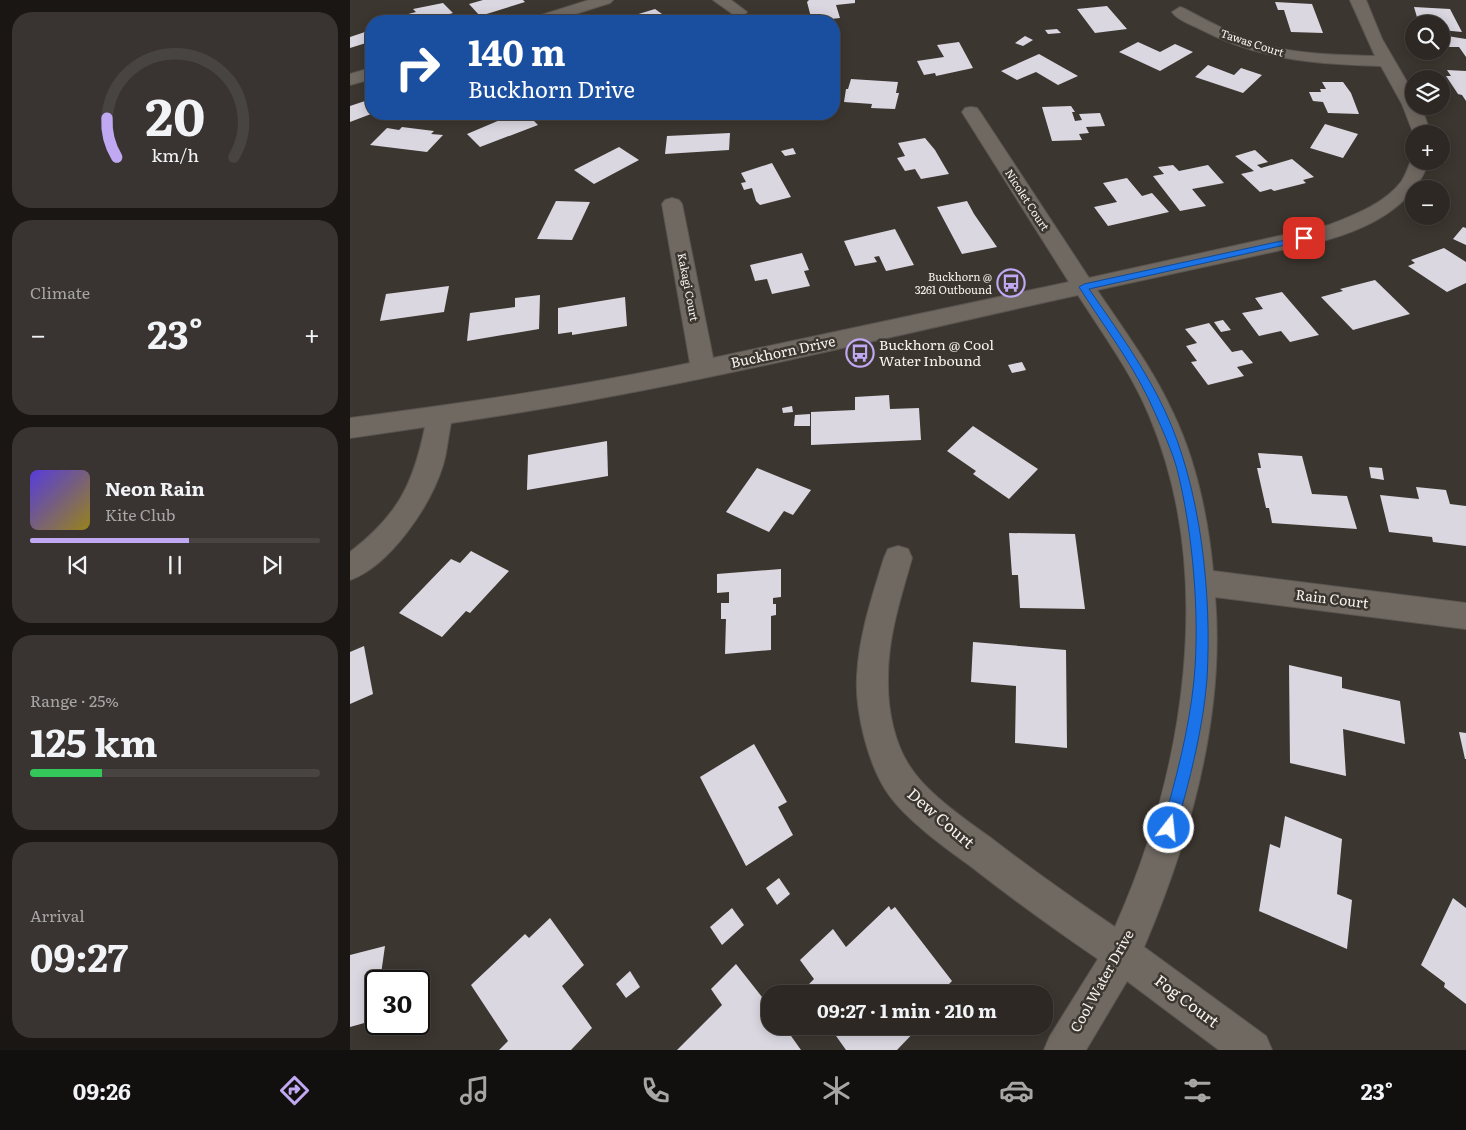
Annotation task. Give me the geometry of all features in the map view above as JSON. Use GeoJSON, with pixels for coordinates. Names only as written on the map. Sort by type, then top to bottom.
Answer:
{"type":"FeatureCollection","features":[{"type":"Feature","properties":{"kind":"street"},"geometry":{"type":"LineString","coordinates":[[557,15],[605,0]]}},
{"type":"Feature","properties":{"kind":"street"},"geometry":{"type":"LineString","coordinates":[[721,0],[739,12]]}},
{"type":"Feature","properties":{"kind":"street"},"geometry":{"type":"LineString","coordinates":[[1358,0],[1365,22],[1411,104],[1419,125]]}},
{"type":"Feature","properties":{"kind":"street","name":"Tawas Court"},"geometry":{"type":"LineString","coordinates":[[1180,12],[1219,33],[1274,52],[1314,58],[1388,61]]}},
{"type":"Feature","properties":{"kind":"street"},"geometry":{"type":"LineString","coordinates":[[350,80],[365,75]]}},
{"type":"Feature","properties":{"kind":"street","name":"Nicolet Court"},"geometry":{"type":"LineString","coordinates":[[971,112],[1084,287]]}},
{"type":"Feature","properties":{"kind":"street","name":"Buckhorn Drive"},"geometry":{"type":"LineString","coordinates":[[350,428],[614,387],[703,370],[1322,234],[1352,225],[1377,212],[1396,198],[1411,181],[1416,170]]}},
{"type":"Feature","properties":{"kind":"street","name":"Kakagi Court"},"geometry":{"type":"LineString","coordinates":[[672,204],[703,370]]}},
{"type":"Feature","properties":{"kind":"street","name":"Cool Water Drive"},"geometry":{"type":"LineString","coordinates":[[1064,1050],[1121,953],[1147,891],[1186,767],[1200,681],[1202,638],[1196,544],[1182,469],[1160,412],[1129,356],[1084,287]]}},
{"type":"Feature","properties":{"kind":"street"},"geometry":{"type":"LineString","coordinates":[[350,568],[387,536],[407,511],[420,489],[430,465],[440,415]]}},
{"type":"Feature","properties":{"kind":"street","name":"Dew Court"},"geometry":{"type":"LineString","coordinates":[[898,558],[875,639],[872,678],[876,721],[882,745],[902,783],[944,825],[1049,904],[1121,953]]}},
{"type":"Feature","properties":{"kind":"street","name":"Rain Court"},"geometry":{"type":"LineString","coordinates":[[1199,582],[1466,616]]}},
{"type":"Feature","properties":{"kind":"street","name":"Fog Court"},"geometry":{"type":"LineString","coordinates":[[1121,953],[1252,1050]]}},
{"type":"Feature","properties":{"kind":"building"},"geometry":{"type":"Polygon","coordinates":[[[483,0],[523,0],[525,2],[483,15],[479,15],[469,4],[483,0]]]}},
{"type":"Feature","properties":{"kind":"building"},"geometry":{"type":"Polygon","coordinates":[[[809,0],[855,0],[855,3],[836,5],[839,15],[810,15],[807,2],[809,0]]]}},
{"type":"Feature","properties":{"kind":"building"},"geometry":{"type":"Polygon","coordinates":[[[1275,2],[1312,4],[1323,33],[1291,32],[1284,10],[1278,10],[1275,2]]]}},
{"type":"Feature","properties":{"kind":"building"},"geometry":{"type":"Polygon","coordinates":[[[443,3],[453,13],[446,15],[404,15],[416,12],[413,9],[443,3]]]}},
{"type":"Feature","properties":{"kind":"building"},"geometry":{"type":"Polygon","coordinates":[[[1107,6],[1127,29],[1095,33],[1077,9],[1107,6]]]}},
{"type":"Feature","properties":{"kind":"building"},"geometry":{"type":"Polygon","coordinates":[[[1414,7],[1450,9],[1462,32],[1450,31],[1450,15],[1416,15],[1414,7]]]}},
{"type":"Feature","properties":{"kind":"building"},"geometry":{"type":"Polygon","coordinates":[[[655,9],[664,15],[635,15],[655,9]]]}},
{"type":"Feature","properties":{"kind":"building"},"geometry":{"type":"Polygon","coordinates":[[[1057,29],[1061,33],[1048,34],[1045,30],[1057,29]]]}},
{"type":"Feature","properties":{"kind":"building"},"geometry":{"type":"Polygon","coordinates":[[[365,32],[365,43],[350,48],[350,37],[365,32]]]}},
{"type":"Feature","properties":{"kind":"building"},"geometry":{"type":"Polygon","coordinates":[[[1025,36],[1033,40],[1023,46],[1015,43],[1025,36]]]}},
{"type":"Feature","properties":{"kind":"building"},"geometry":{"type":"Polygon","coordinates":[[[1450,36],[1466,39],[1466,57],[1459,47],[1450,47],[1450,36]]]}},
{"type":"Feature","properties":{"kind":"building"},"geometry":{"type":"Polygon","coordinates":[[[959,42],[973,68],[936,76],[935,73],[924,75],[917,61],[944,57],[937,45],[959,42]]]}},
{"type":"Feature","properties":{"kind":"building"},"geometry":{"type":"Polygon","coordinates":[[[1138,42],[1160,52],[1175,44],[1193,52],[1160,71],[1119,52],[1138,42]]]}},
{"type":"Feature","properties":{"kind":"building"},"geometry":{"type":"Polygon","coordinates":[[[1039,54],[1078,76],[1058,85],[1036,72],[1017,80],[1001,71],[1039,54]]]}},
{"type":"Feature","properties":{"kind":"building"},"geometry":{"type":"Polygon","coordinates":[[[1208,65],[1234,75],[1241,68],[1262,75],[1243,93],[1195,77],[1208,65]]]}},
{"type":"Feature","properties":{"kind":"building"},"geometry":{"type":"Polygon","coordinates":[[[1450,70],[1466,71],[1466,101],[1462,95],[1458,94],[1450,82],[1450,70]]]}},
{"type":"Feature","properties":{"kind":"building"},"geometry":{"type":"Polygon","coordinates":[[[851,79],[898,82],[896,93],[899,93],[895,109],[871,108],[872,104],[844,102],[846,89],[848,89],[851,79]]]}},
{"type":"Feature","properties":{"kind":"building"},"geometry":{"type":"Polygon","coordinates":[[[1322,82],[1343,82],[1351,93],[1359,114],[1328,113],[1323,102],[1313,101],[1309,92],[1321,92],[1320,89],[1326,89],[1322,82]]]}},
{"type":"Feature","properties":{"kind":"building"},"geometry":{"type":"Polygon","coordinates":[[[365,101],[365,116],[350,122],[350,106],[365,101]]]}},
{"type":"Feature","properties":{"kind":"building"},"geometry":{"type":"Polygon","coordinates":[[[1071,106],[1075,112],[1072,112],[1075,121],[1082,120],[1079,114],[1100,113],[1105,126],[1086,127],[1089,133],[1079,134],[1082,140],[1052,141],[1042,107],[1071,106]]]}},
{"type":"Feature","properties":{"kind":"building"},"geometry":{"type":"Polygon","coordinates":[[[500,120],[533,120],[538,125],[480,147],[467,134],[500,120]]]}},
{"type":"Feature","properties":{"kind":"building"},"geometry":{"type":"Polygon","coordinates":[[[1325,124],[1358,134],[1343,158],[1310,148],[1325,124]]]}},
{"type":"Feature","properties":{"kind":"building"},"geometry":{"type":"Polygon","coordinates":[[[402,127],[434,131],[431,134],[443,135],[427,152],[370,145],[387,128],[399,130],[402,127]]]}},
{"type":"Feature","properties":{"kind":"building"},"geometry":{"type":"Polygon","coordinates":[[[730,133],[729,150],[665,154],[667,136],[730,133]]]}},
{"type":"Feature","properties":{"kind":"building"},"geometry":{"type":"Polygon","coordinates":[[[925,138],[935,150],[949,174],[921,179],[915,169],[905,171],[897,158],[905,156],[898,143],[925,138]]]}},
{"type":"Feature","properties":{"kind":"building"},"geometry":{"type":"Polygon","coordinates":[[[619,147],[639,160],[594,184],[574,170],[619,147]]]}},
{"type":"Feature","properties":{"kind":"building"},"geometry":{"type":"Polygon","coordinates":[[[793,148],[796,154],[785,156],[781,151],[793,148]]]}},
{"type":"Feature","properties":{"kind":"building"},"geometry":{"type":"Polygon","coordinates":[[[1255,150],[1268,162],[1257,165],[1261,168],[1292,159],[1314,177],[1303,180],[1306,183],[1274,191],[1271,189],[1260,192],[1241,174],[1254,171],[1235,156],[1255,150]]]}},
{"type":"Feature","properties":{"kind":"building"},"geometry":{"type":"Polygon","coordinates":[[[772,163],[791,197],[760,205],[756,201],[752,188],[744,190],[741,183],[746,182],[741,173],[772,163]]]}},
{"type":"Feature","properties":{"kind":"building"},"geometry":{"type":"Polygon","coordinates":[[[1173,165],[1179,171],[1208,165],[1224,183],[1192,189],[1206,206],[1180,211],[1153,176],[1164,174],[1158,167],[1173,165]]]}},
{"type":"Feature","properties":{"kind":"building"},"geometry":{"type":"Polygon","coordinates":[[[1127,178],[1142,196],[1152,193],[1169,212],[1108,226],[1094,207],[1117,202],[1103,183],[1127,178]]]}},
{"type":"Feature","properties":{"kind":"building"},"geometry":{"type":"Polygon","coordinates":[[[556,201],[590,202],[572,240],[537,239],[556,201]]]}},
{"type":"Feature","properties":{"kind":"building"},"geometry":{"type":"Polygon","coordinates":[[[967,201],[997,247],[962,254],[937,207],[967,201]]]}},
{"type":"Feature","properties":{"kind":"building"},"geometry":{"type":"Polygon","coordinates":[[[1463,227],[1466,228],[1466,245],[1453,239],[1463,227]]]}},
{"type":"Feature","properties":{"kind":"building"},"geometry":{"type":"Polygon","coordinates":[[[895,229],[914,265],[886,271],[879,256],[874,257],[877,262],[855,266],[844,241],[895,229]]]}},
{"type":"Feature","properties":{"kind":"building"},"geometry":{"type":"Polygon","coordinates":[[[1444,248],[1466,262],[1466,283],[1447,292],[1408,266],[1415,263],[1411,260],[1444,248]]]}},
{"type":"Feature","properties":{"kind":"building"},"geometry":{"type":"Polygon","coordinates":[[[802,253],[809,270],[804,271],[810,286],[772,294],[767,279],[755,281],[750,265],[802,253]]]}},
{"type":"Feature","properties":{"kind":"building"},"geometry":{"type":"Polygon","coordinates":[[[1375,280],[1410,314],[1353,330],[1321,297],[1343,291],[1340,289],[1375,280]]]}},
{"type":"Feature","properties":{"kind":"building"},"geometry":{"type":"Polygon","coordinates":[[[449,286],[444,312],[380,321],[386,294],[449,286]]]}},
{"type":"Feature","properties":{"kind":"building"},"geometry":{"type":"Polygon","coordinates":[[[1282,292],[1319,335],[1290,342],[1281,331],[1259,336],[1242,313],[1263,309],[1255,298],[1282,292]]]}},
{"type":"Feature","properties":{"kind":"building"},"geometry":{"type":"Polygon","coordinates":[[[540,295],[539,329],[467,341],[470,313],[515,307],[515,298],[540,295]]]}},
{"type":"Feature","properties":{"kind":"building"},"geometry":{"type":"Polygon","coordinates":[[[625,297],[627,326],[572,335],[572,332],[558,334],[558,308],[625,297]]]}},
{"type":"Feature","properties":{"kind":"building"},"geometry":{"type":"Polygon","coordinates":[[[1223,320],[1231,330],[1221,332],[1214,322],[1223,320]]]}},
{"type":"Feature","properties":{"kind":"building"},"geometry":{"type":"Polygon","coordinates":[[[1209,323],[1232,352],[1242,350],[1253,363],[1237,367],[1244,376],[1208,385],[1191,362],[1197,361],[1186,346],[1197,343],[1185,329],[1209,323]]]}},
{"type":"Feature","properties":{"kind":"building"},"geometry":{"type":"Polygon","coordinates":[[[1022,362],[1026,370],[1012,373],[1008,365],[1022,362]]]}},
{"type":"Feature","properties":{"kind":"building"},"geometry":{"type":"Polygon","coordinates":[[[889,395],[890,409],[919,408],[921,440],[811,445],[811,412],[855,410],[855,397],[889,395]]]}},
{"type":"Feature","properties":{"kind":"building"},"geometry":{"type":"Polygon","coordinates":[[[792,406],[793,412],[783,413],[782,408],[792,406]]]}},
{"type":"Feature","properties":{"kind":"building"},"geometry":{"type":"Polygon","coordinates":[[[810,414],[810,426],[794,426],[795,415],[810,414]]]}},
{"type":"Feature","properties":{"kind":"building"},"geometry":{"type":"Polygon","coordinates":[[[973,426],[1038,469],[1009,499],[973,474],[976,471],[947,451],[973,426]]]}},
{"type":"Feature","properties":{"kind":"building"},"geometry":{"type":"Polygon","coordinates":[[[607,441],[608,476],[527,490],[528,455],[607,441]]]}},
{"type":"Feature","properties":{"kind":"building"},"geometry":{"type":"Polygon","coordinates":[[[1258,453],[1302,456],[1312,494],[1347,496],[1357,529],[1272,523],[1269,508],[1266,508],[1257,468],[1261,468],[1258,453]]]}},
{"type":"Feature","properties":{"kind":"building"},"geometry":{"type":"Polygon","coordinates":[[[1369,467],[1382,468],[1384,480],[1371,478],[1369,467]]]}},
{"type":"Feature","properties":{"kind":"building"},"geometry":{"type":"Polygon","coordinates":[[[757,468],[811,490],[793,515],[784,511],[769,532],[726,512],[757,468]]]}},
{"type":"Feature","properties":{"kind":"building"},"geometry":{"type":"Polygon","coordinates":[[[1416,487],[1446,490],[1450,504],[1466,506],[1466,546],[1433,542],[1432,537],[1389,532],[1380,495],[1419,499],[1416,487]]]}},
{"type":"Feature","properties":{"kind":"building"},"geometry":{"type":"Polygon","coordinates":[[[1009,533],[1075,534],[1085,609],[1020,608],[1018,575],[1012,575],[1009,533]]]}},
{"type":"Feature","properties":{"kind":"building"},"geometry":{"type":"Polygon","coordinates":[[[471,551],[509,571],[470,613],[466,611],[442,637],[399,613],[451,559],[460,563],[471,551]]]}},
{"type":"Feature","properties":{"kind":"building"},"geometry":{"type":"Polygon","coordinates":[[[781,569],[781,597],[773,598],[773,604],[776,604],[776,615],[771,616],[771,650],[725,654],[726,619],[721,619],[721,603],[729,603],[729,592],[717,593],[717,574],[781,569]]]}},
{"type":"Feature","properties":{"kind":"building"},"geometry":{"type":"Polygon","coordinates":[[[973,642],[1066,650],[1067,748],[1015,743],[1016,686],[971,682],[973,642]]]}},
{"type":"Feature","properties":{"kind":"building"},"geometry":{"type":"Polygon","coordinates":[[[364,646],[373,694],[350,704],[350,652],[364,646]]]}},
{"type":"Feature","properties":{"kind":"building"},"geometry":{"type":"Polygon","coordinates":[[[1289,665],[1342,677],[1342,688],[1400,701],[1405,744],[1343,729],[1346,776],[1290,763],[1289,665]]]}},
{"type":"Feature","properties":{"kind":"building"},"geometry":{"type":"Polygon","coordinates":[[[1459,732],[1466,733],[1466,759],[1465,759],[1459,732]]]}},
{"type":"Feature","properties":{"kind":"building"},"geometry":{"type":"Polygon","coordinates":[[[754,744],[787,802],[778,807],[793,835],[746,866],[700,777],[754,744]]]}},
{"type":"Feature","properties":{"kind":"building"},"geometry":{"type":"Polygon","coordinates":[[[1285,816],[1342,839],[1337,894],[1352,900],[1347,949],[1259,911],[1270,844],[1280,848],[1285,816]]]}},
{"type":"Feature","properties":{"kind":"building"},"geometry":{"type":"Polygon","coordinates":[[[779,878],[790,894],[777,905],[766,888],[779,878]]]}},
{"type":"Feature","properties":{"kind":"building"},"geometry":{"type":"Polygon","coordinates":[[[1453,898],[1466,908],[1466,1004],[1444,987],[1445,983],[1421,965],[1453,898]]]}},
{"type":"Feature","properties":{"kind":"building"},"geometry":{"type":"Polygon","coordinates":[[[889,906],[891,910],[895,907],[952,981],[948,985],[808,985],[814,979],[800,960],[833,929],[846,947],[889,906]]]}},
{"type":"Feature","properties":{"kind":"building"},"geometry":{"type":"Polygon","coordinates":[[[732,908],[744,925],[722,945],[710,927],[732,908]]]}},
{"type":"Feature","properties":{"kind":"building"},"geometry":{"type":"Polygon","coordinates":[[[550,918],[584,965],[562,986],[592,1028],[571,1050],[499,1050],[508,1041],[471,985],[525,934],[529,938],[550,918]]]}},
{"type":"Feature","properties":{"kind":"building"},"geometry":{"type":"Polygon","coordinates":[[[385,946],[382,970],[365,970],[365,1023],[350,1027],[350,955],[385,946]]]}},
{"type":"Feature","properties":{"kind":"building"},"geometry":{"type":"Polygon","coordinates":[[[736,964],[761,996],[761,1035],[790,1035],[801,1050],[677,1050],[722,1005],[711,989],[736,964]]]}},
{"type":"Feature","properties":{"kind":"building"},"geometry":{"type":"Polygon","coordinates":[[[630,971],[640,987],[626,998],[616,984],[630,971]]]}},
{"type":"Feature","properties":{"kind":"building"},"geometry":{"type":"Polygon","coordinates":[[[835,1035],[911,1035],[897,1050],[846,1050],[835,1035]]]}},
{"type":"Feature","properties":{"kind":"place","name":"Buckhorn @ 3261 Outbound"},"geometry":{"type":"Point","coordinates":[1011,283]}},
{"type":"Feature","properties":{"kind":"place","name":"Buckhorn @ Cool Water Inbound"},"geometry":{"type":"Point","coordinates":[860,353]}},
{"type":"Feature","properties":{"kind":"route"},"geometry":{"type":"LineString","coordinates":[[1169,828],[1186,767],[1195,723],[1200,681],[1202,638],[1196,544],[1182,469],[1160,412],[1129,356],[1084,287],[1304,238]]}}]}
